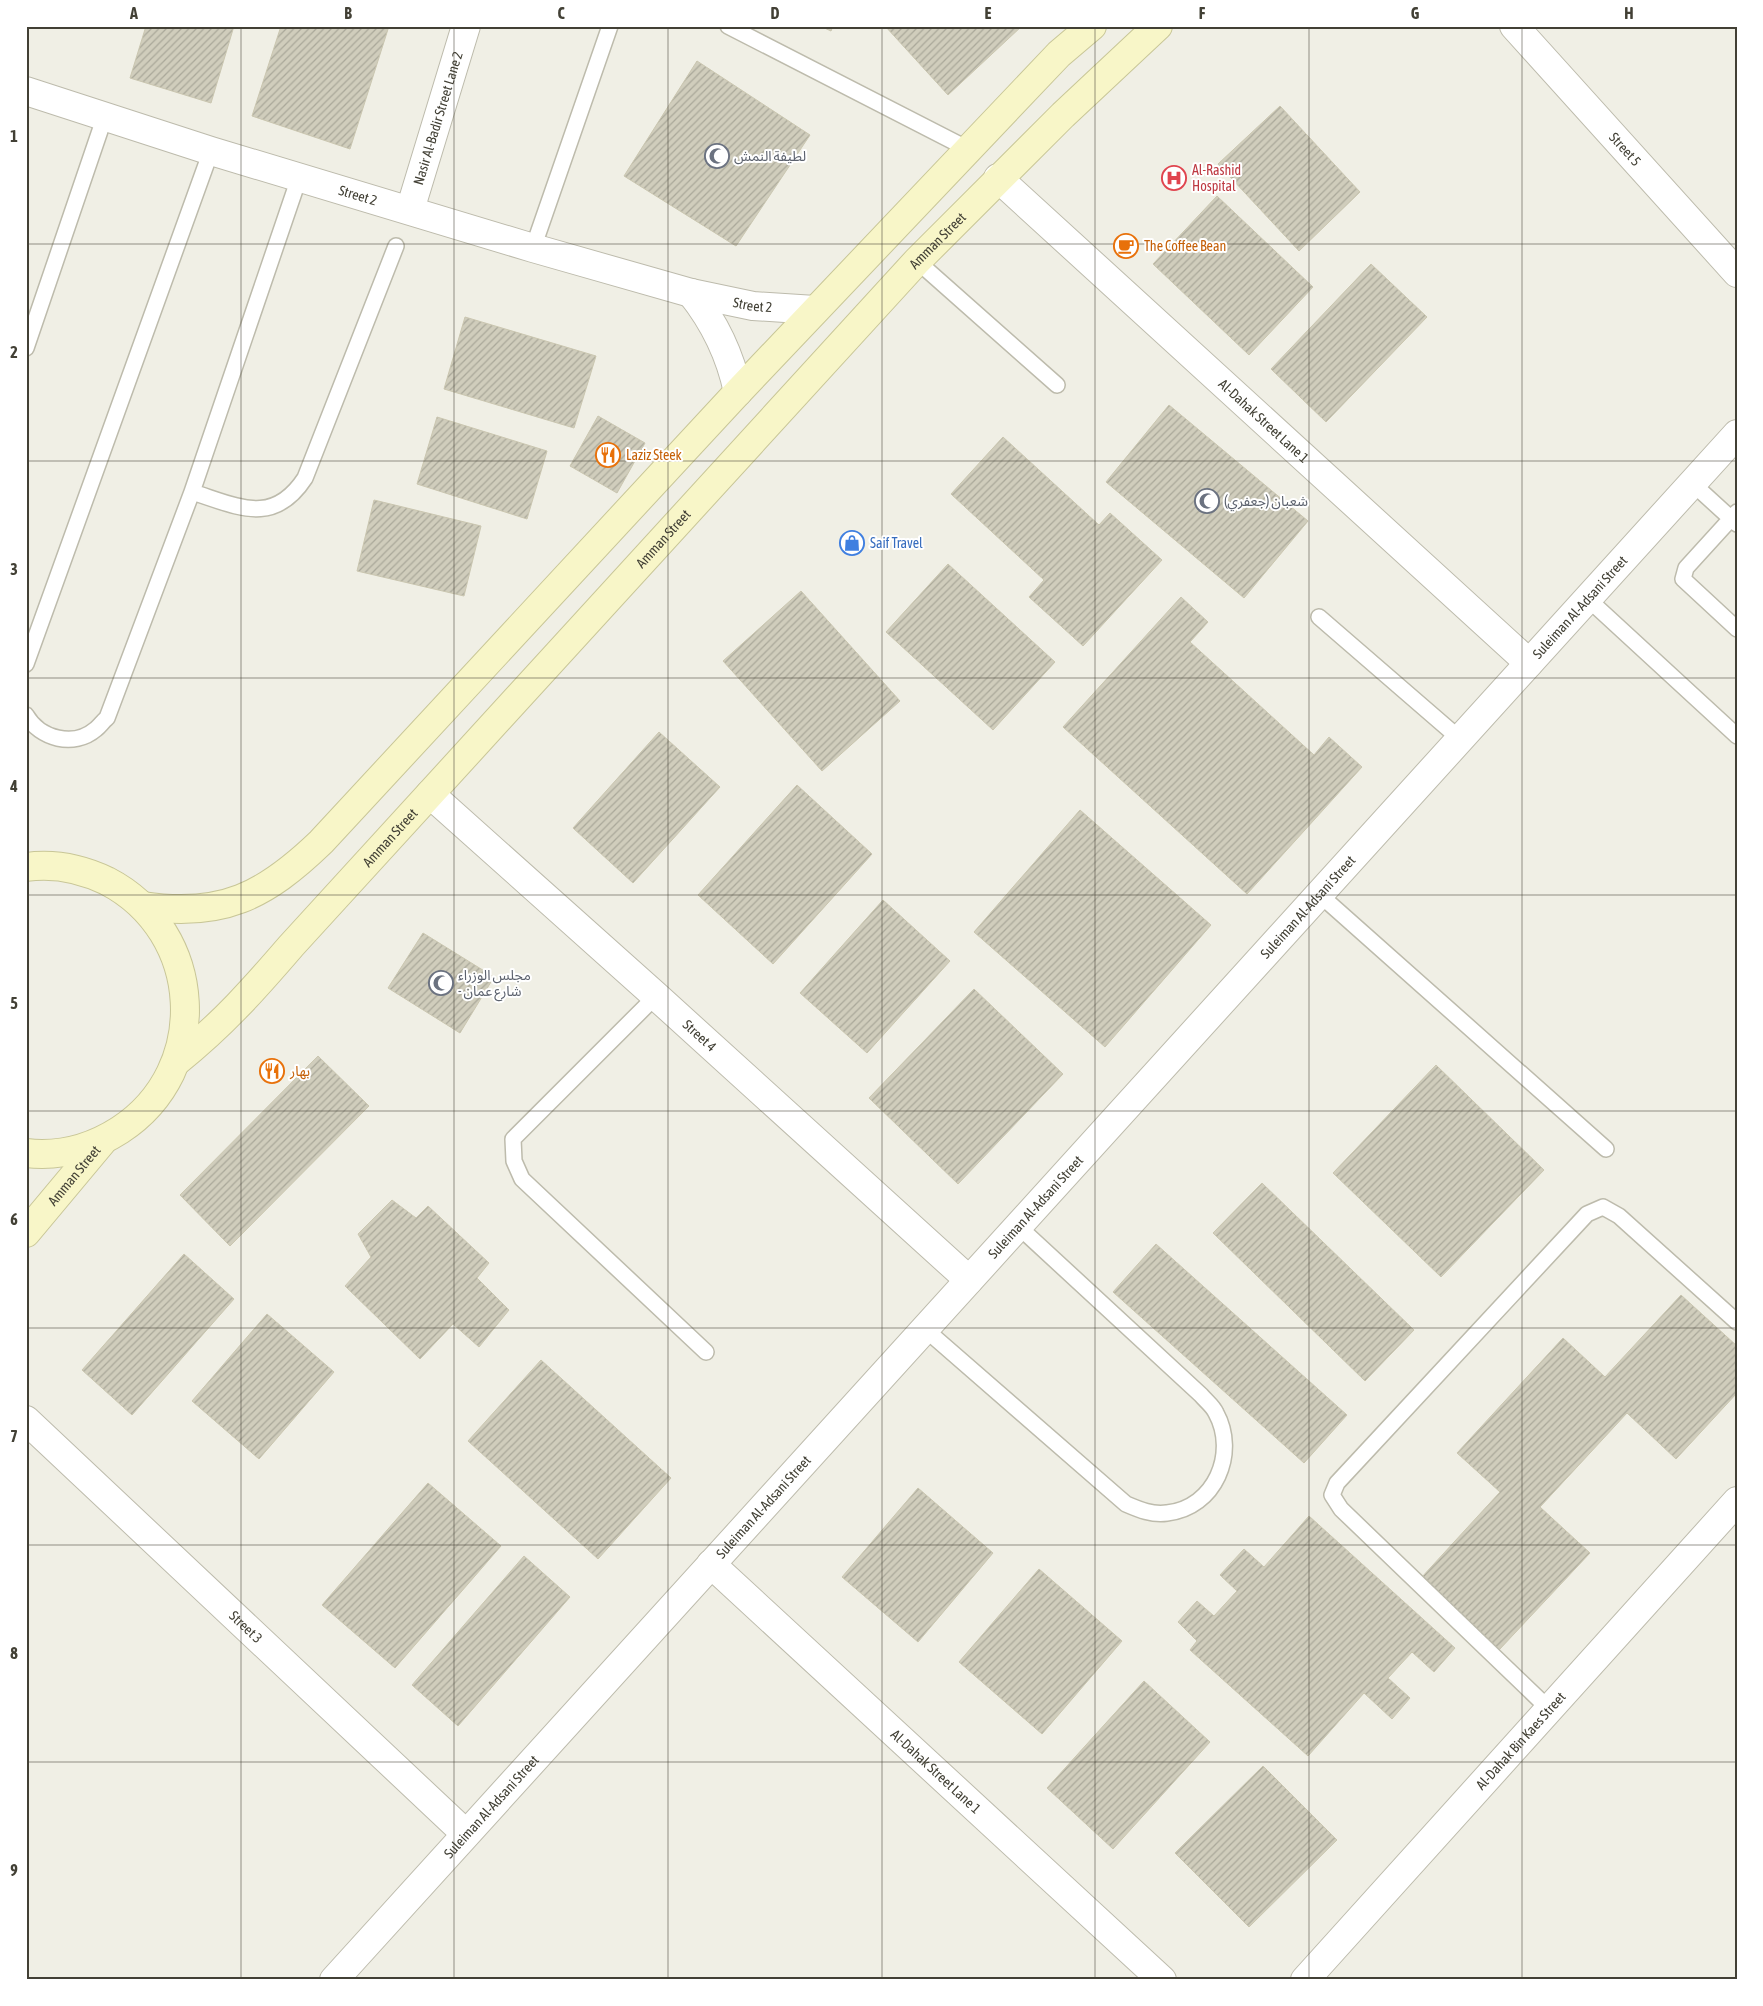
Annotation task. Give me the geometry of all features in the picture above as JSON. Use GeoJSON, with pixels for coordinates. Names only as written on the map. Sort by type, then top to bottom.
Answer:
{"type":"FeatureCollection","features":[{"type":"Feature","properties":{"kind":"main road"},"geometry":{"type":"LineString","coordinates":[[142,906],[170,910],[198,909],[225,904],[251,895],[268,886],[298,865],[815,310],[1060,54],[1092,26]]}},
{"type":"Feature","properties":{"kind":"main road","name":"Amman Street"},"geometry":{"type":"LineString","coordinates":[[177,1061],[236,1009],[917,261],[998,178],[1158,26]]}},
{"type":"Feature","properties":{"kind":"main road"},"geometry":{"type":"LineString","coordinates":[[26,1153],[40,1154],[72,1151],[102,1142],[134,1121],[160,1094],[177,1061],[185,1028],[185,995],[178,962],[163,932],[142,906],[120,888],[94,875],[67,867],[30,862]]}},
{"type":"Feature","properties":{"kind":"main road","name":"Amman Street"},"geometry":{"type":"LineString","coordinates":[[26,1232],[102,1142]]}},
{"type":"Feature","properties":{"kind":"street","name":"Nasir Al-Badir Street Lane 2"},"geometry":{"type":"LineString","coordinates":[[410,210],[466,26]]}},
{"type":"Feature","properties":{"kind":"street","name":"Street 5"},"geometry":{"type":"LineString","coordinates":[[1514,26],[1736,272]]}},
{"type":"Feature","properties":{"kind":"street","name":"Street 2"},"geometry":{"type":"LineString","coordinates":[[26,91],[299,178],[691,293],[752,306],[815,310]]}},
{"type":"Feature","properties":{"kind":"street","name":"Al-Dahak Street Lane 1"},"geometry":{"type":"LineString","coordinates":[[998,178],[1529,663]]}},
{"type":"Feature","properties":{"kind":"street"},"geometry":{"type":"LineString","coordinates":[[691,293],[705,310],[726,349],[734,370],[738,392]]}},
{"type":"Feature","properties":{"kind":"street","name":"Suleiman Al-Adsani Street"},"geometry":{"type":"LineString","coordinates":[[334,1980],[1737,434]]}},
{"type":"Feature","properties":{"kind":"street","name":"Street 4"},"geometry":{"type":"LineString","coordinates":[[430,794],[969,1280]]}},
{"type":"Feature","properties":{"kind":"street","name":"Street 3"},"geometry":{"type":"LineString","coordinates":[[26,1420],[466,1834]]}},
{"type":"Feature","properties":{"kind":"street","name":"Al-Dahak Bin Kaes Street"},"geometry":{"type":"LineString","coordinates":[[1305,1980],[1736,1505]]}},
{"type":"Feature","properties":{"kind":"street","name":"Al-Dahak Street Lane 1"},"geometry":{"type":"LineString","coordinates":[[711,1564],[1162,1980]]}},
{"type":"Feature","properties":{"kind":"lane"},"geometry":{"type":"LineString","coordinates":[[533,248],[610,26]]}},
{"type":"Feature","properties":{"kind":"lane"},"geometry":{"type":"LineString","coordinates":[[728,26],[968,149]]}},
{"type":"Feature","properties":{"kind":"lane"},"geometry":{"type":"LineString","coordinates":[[26,348],[105,116]]}},
{"type":"Feature","properties":{"kind":"lane"},"geometry":{"type":"LineString","coordinates":[[26,664],[212,151]]}},
{"type":"Feature","properties":{"kind":"lane"},"geometry":{"type":"LineString","coordinates":[[26,716],[31,724],[45,734],[62,739],[80,738],[95,730],[107,718],[192,492],[299,178]]}},
{"type":"Feature","properties":{"kind":"lane"},"geometry":{"type":"LineString","coordinates":[[192,492],[249,509],[276,505],[298,489],[305,478],[396,246]]}},
{"type":"Feature","properties":{"kind":"lane"},"geometry":{"type":"LineString","coordinates":[[917,261],[1057,385]]}},
{"type":"Feature","properties":{"kind":"lane"},"geometry":{"type":"LineString","coordinates":[[1692,483],[1735,518],[1686,568],[1683,579],[1737,629]]}},
{"type":"Feature","properties":{"kind":"lane"},"geometry":{"type":"LineString","coordinates":[[1588,598],[1737,736]]}},
{"type":"Feature","properties":{"kind":"lane"},"geometry":{"type":"LineString","coordinates":[[1319,617],[1460,739]]}},
{"type":"Feature","properties":{"kind":"lane"},"geometry":{"type":"LineString","coordinates":[[1319,894],[1606,1149]]}},
{"type":"Feature","properties":{"kind":"lane"},"geometry":{"type":"LineString","coordinates":[[656,996],[513,1140],[514,1160],[522,1179],[706,1352]]}},
{"type":"Feature","properties":{"kind":"lane"},"geometry":{"type":"LineString","coordinates":[[1549,1709],[1341,1509],[1332,1495],[1337,1482],[1587,1214],[1604,1207],[1619,1216],[1737,1322]]}},
{"type":"Feature","properties":{"kind":"lane"},"geometry":{"type":"LineString","coordinates":[[925,1329],[1126,1504],[1147,1512],[1168,1513],[1190,1507],[1207,1494],[1220,1476],[1225,1454],[1224,1433],[1216,1412],[1201,1395],[1018,1226]]}},
{"type":"Feature","properties":{"kind":"building"},"geometry":{"type":"Polygon","coordinates":[[[146,26],[234,26],[211,103],[130,78],[146,26]]]}},
{"type":"Feature","properties":{"kind":"building"},"geometry":{"type":"Polygon","coordinates":[[[281,26],[389,26],[350,149],[252,116],[281,26]]]}},
{"type":"Feature","properties":{"kind":"building"},"geometry":{"type":"Polygon","coordinates":[[[820,26],[833,26],[831,31],[820,26]]]}},
{"type":"Feature","properties":{"kind":"building"},"geometry":{"type":"Polygon","coordinates":[[[885,26],[1022,26],[948,95],[885,26]]]}},
{"type":"Feature","properties":{"kind":"building","name":"لطيفة النمش"},"geometry":{"type":"Polygon","coordinates":[[[697,61],[810,135],[736,246],[624,176],[697,61]]]}},
{"type":"Feature","properties":{"kind":"building"},"geometry":{"type":"Polygon","coordinates":[[[1280,106],[1360,192],[1299,251],[1218,164],[1280,106]]]}},
{"type":"Feature","properties":{"kind":"building"},"geometry":{"type":"Polygon","coordinates":[[[1217,196],[1313,287],[1249,355],[1153,264],[1217,196]]]}},
{"type":"Feature","properties":{"kind":"building"},"geometry":{"type":"Polygon","coordinates":[[[1371,264],[1427,317],[1326,422],[1271,369],[1371,264]]]}},
{"type":"Feature","properties":{"kind":"building"},"geometry":{"type":"Polygon","coordinates":[[[465,317],[596,356],[574,428],[444,389],[465,317]]]}},
{"type":"Feature","properties":{"kind":"building","name":"شعبان (جعفري)"},"geometry":{"type":"Polygon","coordinates":[[[1169,405],[1308,521],[1244,598],[1106,482],[1169,405]]]}},
{"type":"Feature","properties":{"kind":"building","name":"Laziz Steek"},"geometry":{"type":"Polygon","coordinates":[[[598,416],[645,443],[617,493],[570,466],[598,416]]]}},
{"type":"Feature","properties":{"kind":"building"},"geometry":{"type":"Polygon","coordinates":[[[437,417],[547,451],[527,519],[417,484],[437,417]]]}},
{"type":"Feature","properties":{"kind":"building"},"geometry":{"type":"Polygon","coordinates":[[[1003,437],[1099,525],[1110,513],[1162,560],[1083,646],[1029,597],[1044,580],[951,494],[1003,437]]]}},
{"type":"Feature","properties":{"kind":"building"},"geometry":{"type":"Polygon","coordinates":[[[374,500],[481,526],[464,596],[357,571],[374,500]]]}},
{"type":"Feature","properties":{"kind":"building"},"geometry":{"type":"Polygon","coordinates":[[[948,564],[1055,662],[993,730],[886,632],[948,564]]]}},
{"type":"Feature","properties":{"kind":"building"},"geometry":{"type":"Polygon","coordinates":[[[801,591],[900,701],[822,771],[723,661],[801,591]]]}},
{"type":"Feature","properties":{"kind":"building"},"geometry":{"type":"Polygon","coordinates":[[[1181,597],[1208,622],[1190,642],[1314,755],[1329,737],[1362,767],[1247,894],[1063,727],[1181,597]]]}},
{"type":"Feature","properties":{"kind":"building"},"geometry":{"type":"Polygon","coordinates":[[[659,732],[720,787],[633,883],[573,828],[659,732]]]}},
{"type":"Feature","properties":{"kind":"building"},"geometry":{"type":"Polygon","coordinates":[[[797,785],[872,854],[773,964],[698,895],[797,785]]]}},
{"type":"Feature","properties":{"kind":"building"},"geometry":{"type":"Polygon","coordinates":[[[1080,810],[1211,925],[1105,1047],[974,932],[1080,810]]]}},
{"type":"Feature","properties":{"kind":"building"},"geometry":{"type":"Polygon","coordinates":[[[883,900],[950,961],[867,1053],[800,993],[883,900]]]}},
{"type":"Feature","properties":{"kind":"building","name":"مجلس الوزراء - شارع عمان"},"geometry":{"type":"Polygon","coordinates":[[[423,933],[494,977],[460,1033],[388,988],[423,933]]]}},
{"type":"Feature","properties":{"kind":"building"},"geometry":{"type":"Polygon","coordinates":[[[974,989],[1063,1074],[958,1184],[869,1098],[974,989]]]}},
{"type":"Feature","properties":{"kind":"building"},"geometry":{"type":"Polygon","coordinates":[[[318,1056],[369,1106],[230,1246],[180,1195],[318,1056]]]}},
{"type":"Feature","properties":{"kind":"building"},"geometry":{"type":"Polygon","coordinates":[[[1436,1065],[1544,1170],[1441,1277],[1333,1173],[1436,1065]]]}},
{"type":"Feature","properties":{"kind":"building"},"geometry":{"type":"Polygon","coordinates":[[[1262,1183],[1414,1330],[1365,1381],[1213,1233],[1262,1183]]]}},
{"type":"Feature","properties":{"kind":"building"},"geometry":{"type":"Polygon","coordinates":[[[392,1200],[416,1218],[428,1206],[489,1263],[477,1278],[509,1310],[479,1347],[453,1324],[420,1359],[345,1286],[371,1257],[358,1234],[392,1200]]]}},
{"type":"Feature","properties":{"kind":"building"},"geometry":{"type":"Polygon","coordinates":[[[1156,1244],[1347,1415],[1304,1463],[1113,1292],[1156,1244]]]}},
{"type":"Feature","properties":{"kind":"building"},"geometry":{"type":"Polygon","coordinates":[[[184,1254],[234,1299],[132,1415],[82,1370],[184,1254]]]}},
{"type":"Feature","properties":{"kind":"building"},"geometry":{"type":"Polygon","coordinates":[[[1681,1295],[1737,1346],[1737,1393],[1676,1459],[1627,1413],[1540,1507],[1590,1553],[1499,1650],[1421,1578],[1500,1492],[1457,1453],[1563,1338],[1605,1377],[1681,1295]]]}},
{"type":"Feature","properties":{"kind":"building"},"geometry":{"type":"Polygon","coordinates":[[[267,1314],[334,1372],[259,1459],[192,1401],[267,1314]]]}},
{"type":"Feature","properties":{"kind":"building"},"geometry":{"type":"Polygon","coordinates":[[[541,1360],[671,1478],[598,1559],[468,1441],[541,1360]]]}},
{"type":"Feature","properties":{"kind":"building"},"geometry":{"type":"Polygon","coordinates":[[[428,1483],[501,1546],[395,1668],[322,1605],[428,1483]]]}},
{"type":"Feature","properties":{"kind":"building"},"geometry":{"type":"Polygon","coordinates":[[[918,1488],[993,1553],[918,1642],[842,1577],[918,1488]]]}},
{"type":"Feature","properties":{"kind":"building"},"geometry":{"type":"Polygon","coordinates":[[[1309,1516],[1455,1648],[1434,1672],[1412,1652],[1388,1678],[1410,1698],[1392,1719],[1364,1693],[1308,1756],[1190,1650],[1197,1641],[1178,1622],[1197,1601],[1214,1616],[1237,1591],[1220,1575],[1244,1549],[1264,1567],[1309,1516]]]}},
{"type":"Feature","properties":{"kind":"building"},"geometry":{"type":"Polygon","coordinates":[[[524,1556],[570,1597],[458,1726],[412,1685],[524,1556]]]}},
{"type":"Feature","properties":{"kind":"building"},"geometry":{"type":"Polygon","coordinates":[[[1039,1569],[1122,1641],[1042,1734],[959,1662],[1039,1569]]]}},
{"type":"Feature","properties":{"kind":"building"},"geometry":{"type":"Polygon","coordinates":[[[1144,1681],[1210,1742],[1113,1849],[1047,1788],[1144,1681]]]}},
{"type":"Feature","properties":{"kind":"building"},"geometry":{"type":"Polygon","coordinates":[[[1263,1766],[1337,1840],[1249,1927],[1175,1853],[1263,1766]]]}},
{"type":"Feature","properties":{"kind":"place","name":"لطيفة النمش"},"geometry":{"type":"Point","coordinates":[717,156]}},
{"type":"Feature","properties":{"kind":"place","name":"Al-Rashid Hospital"},"geometry":{"type":"Point","coordinates":[1174,178]}},
{"type":"Feature","properties":{"kind":"place","name":"The Coffee Bean"},"geometry":{"type":"Point","coordinates":[1126,246]}},
{"type":"Feature","properties":{"kind":"place","name":"Laziz Steek"},"geometry":{"type":"Point","coordinates":[608,455]}},
{"type":"Feature","properties":{"kind":"place","name":"شعبان (جعفري)"},"geometry":{"type":"Point","coordinates":[1207,501]}},
{"type":"Feature","properties":{"kind":"place","name":"Saif Travel"},"geometry":{"type":"Point","coordinates":[852,543]}},
{"type":"Feature","properties":{"kind":"place","name":"مجلس الوزراء - شارع عمان"},"geometry":{"type":"Point","coordinates":[441,983]}},
{"type":"Feature","properties":{"kind":"place","name":"بهار"},"geometry":{"type":"Point","coordinates":[272,1071]}}]}
